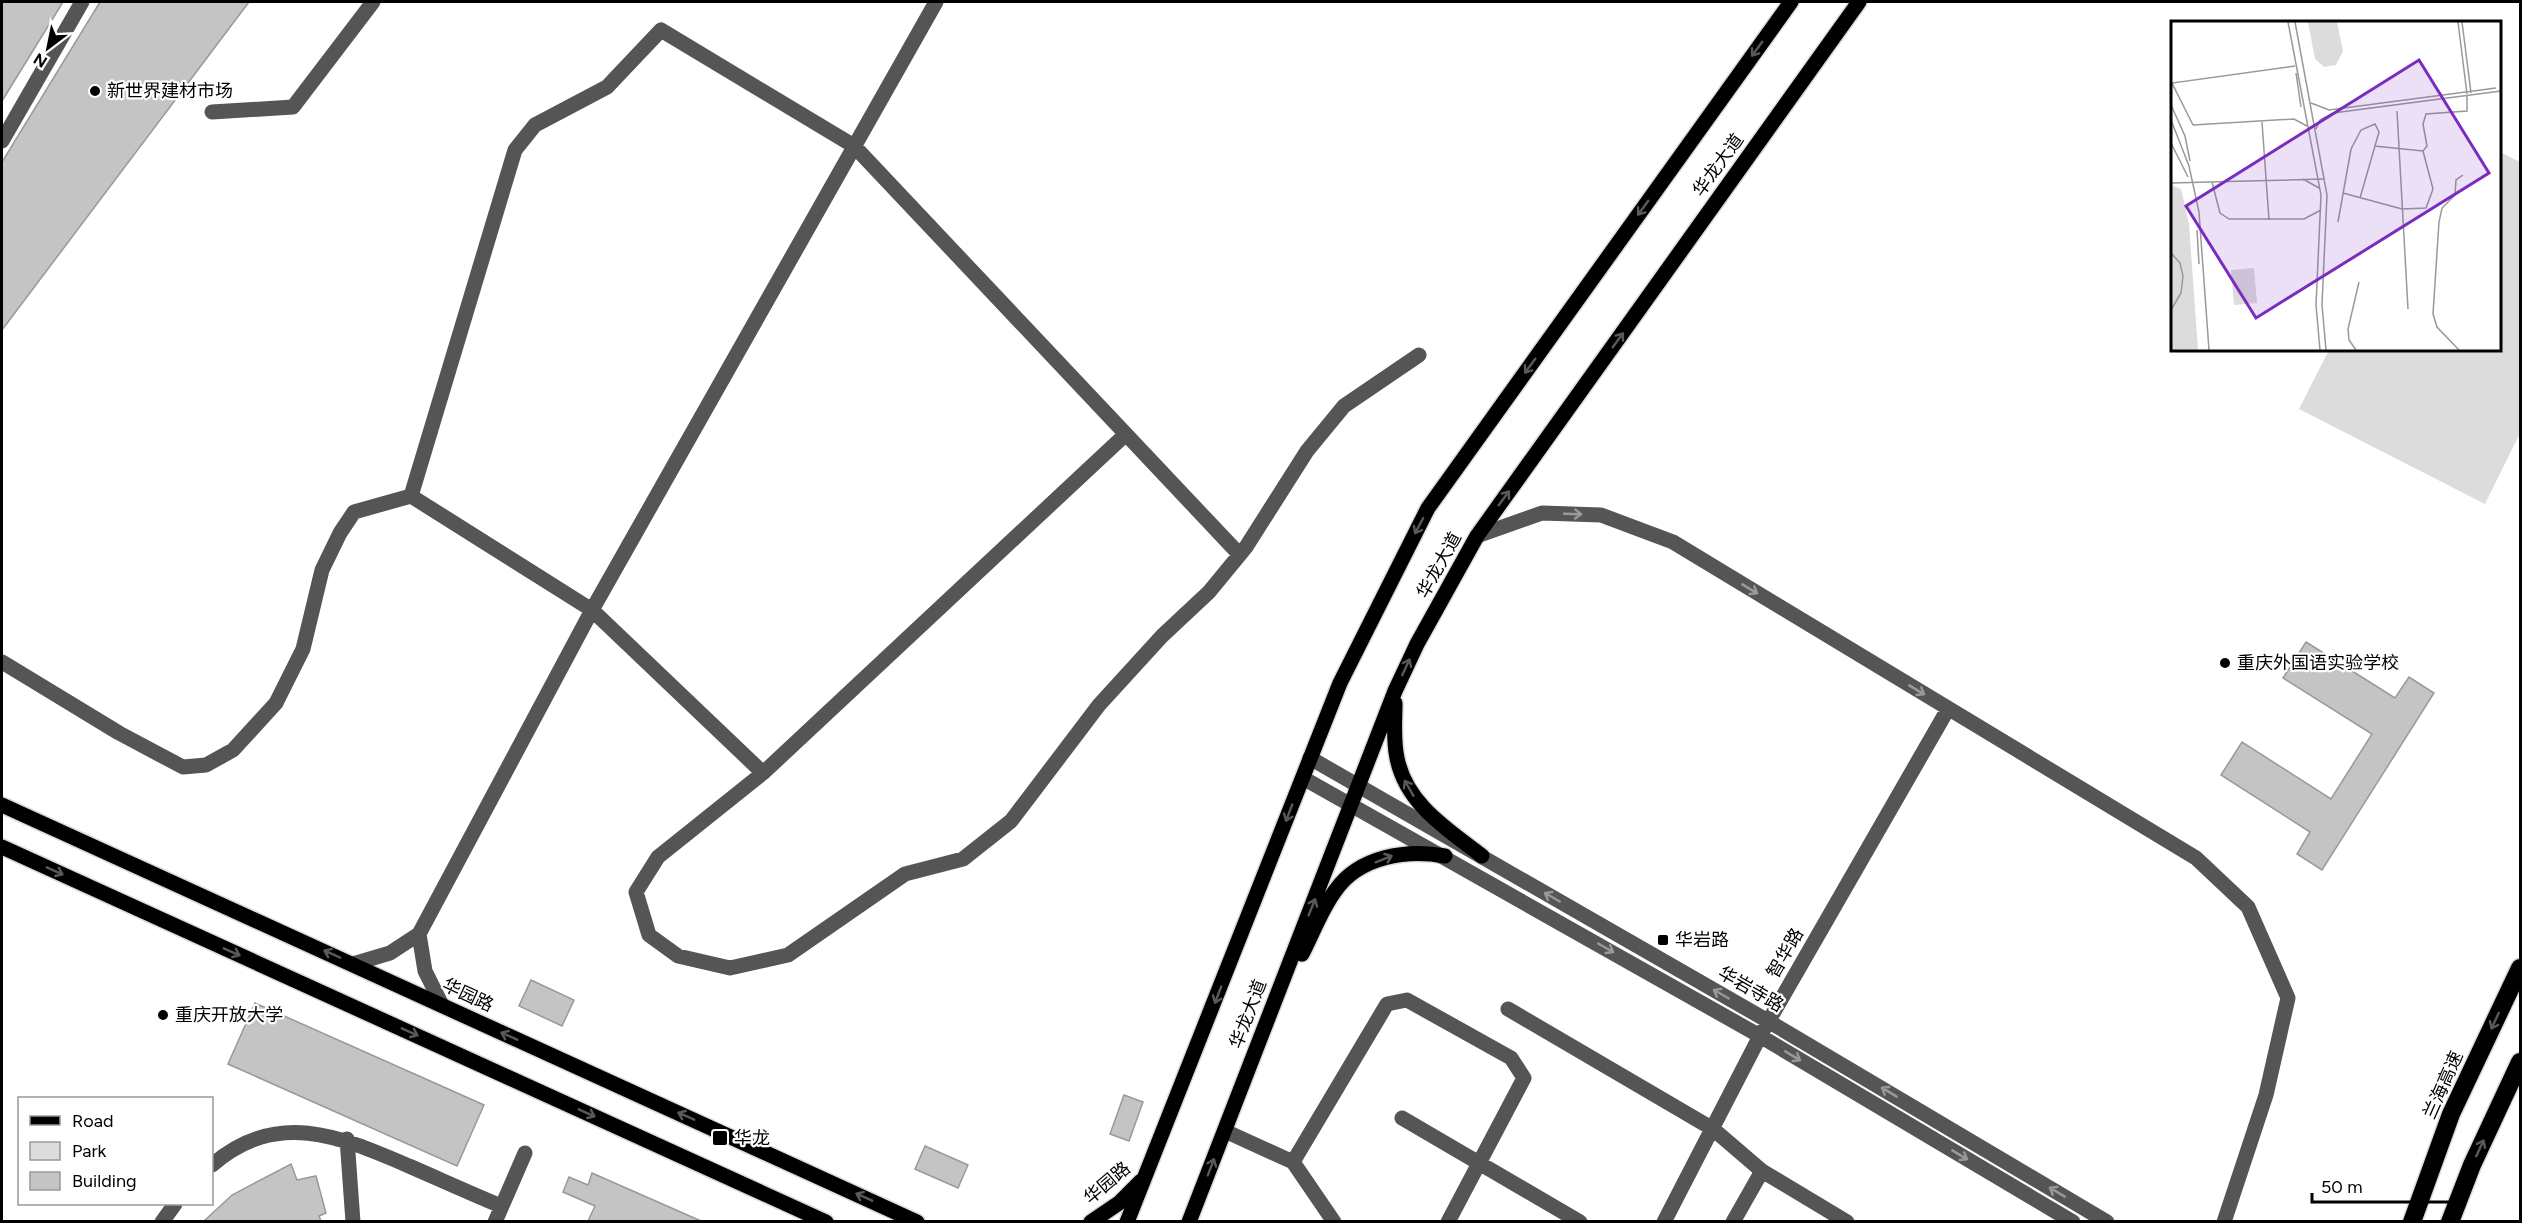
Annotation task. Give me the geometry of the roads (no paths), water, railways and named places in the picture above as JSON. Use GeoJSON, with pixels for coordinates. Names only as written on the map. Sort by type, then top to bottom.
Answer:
{"type":"FeatureCollection","features":[{"type":"Feature","properties":{"kind":"highway","name":"兰海高速"},"geometry":{"type":"LineString","coordinates":[[2412,1221],[2451,1114],[2520,968]]}},
{"type":"Feature","properties":{"kind":"highway"},"geometry":{"type":"LineString","coordinates":[[2450,1221],[2472,1165],[2520,1062]]}},
{"type":"Feature","properties":{"kind":"main road","name":"华龙大道"},"geometry":{"type":"LineString","coordinates":[[1127,1221],[1349,664],[1428,508],[1791,2]]}},
{"type":"Feature","properties":{"kind":"main road","name":"华龙大道"},"geometry":{"type":"LineString","coordinates":[[1190,1221],[1395,691],[1417,644],[1477,537],[1859,2]]}},
{"type":"Feature","properties":{"kind":"main road"},"geometry":{"type":"LineString","coordinates":[[1395,691],[1395,740],[1402,777],[1428,814],[1482,856]]}},
{"type":"Feature","properties":{"kind":"main road","name":"华园路"},"geometry":{"type":"LineString","coordinates":[[2,805],[917,1221]]}},
{"type":"Feature","properties":{"kind":"main road"},"geometry":{"type":"LineString","coordinates":[[2,847],[826,1221]]}},
{"type":"Feature","properties":{"kind":"main road"},"geometry":{"type":"LineString","coordinates":[[1274,1000],[1342,881],[1353,873],[1404,853],[1421,852],[1445,856]]}},
{"type":"Feature","properties":{"kind":"main road","name":"华园路"},"geometry":{"type":"LineString","coordinates":[[1091,1221],[1119,1203],[1147,1175]]}},
{"type":"Feature","properties":{"kind":"street"},"geometry":{"type":"LineString","coordinates":[[2,141],[82,2]]}},
{"type":"Feature","properties":{"kind":"street"},"geometry":{"type":"LineString","coordinates":[[212,112],[293,107],[373,2]]}},
{"type":"Feature","properties":{"kind":"street"},"geometry":{"type":"LineString","coordinates":[[353,964],[390,953],[419,934],[592,610],[936,2]]}},
{"type":"Feature","properties":{"kind":"street"},"geometry":{"type":"LineString","coordinates":[[411,496],[515,150],[535,125],[607,87],[662,30],[854,146],[1239,554]]}},
{"type":"Feature","properties":{"kind":"street"},"geometry":{"type":"LineString","coordinates":[[1126,434],[763,773],[658,857],[636,892],[649,935],[678,956],[730,968],[788,955],[905,874],[963,859],[1011,821],[1099,705],[1162,636],[1209,592],[1239,554],[1307,451],[1344,406],[1419,355]]}},
{"type":"Feature","properties":{"kind":"street"},"geometry":{"type":"LineString","coordinates":[[2,662],[119,733],[183,767],[206,765],[233,750],[276,703],[303,649],[322,570],[340,533],[354,512],[411,496],[592,610],[763,773]]}},
{"type":"Feature","properties":{"kind":"street"},"geometry":{"type":"LineString","coordinates":[[1477,537],[1542,513],[1601,515],[1673,542],[2196,858],[2248,907],[2288,998],[2266,1095],[2224,1221]]}},
{"type":"Feature","properties":{"kind":"street","name":"智华路"},"geometry":{"type":"LineString","coordinates":[[1664,1221],[1768,1021],[1948,709]]}},
{"type":"Feature","properties":{"kind":"street","name":"华岩寺路"},"geometry":{"type":"LineString","coordinates":[[1310,758],[1768,1021],[2107,1221]]}},
{"type":"Feature","properties":{"kind":"street","name":"华岩寺路"},"geometry":{"type":"LineString","coordinates":[[1303,778],[1445,856],[1760,1036],[2073,1221]]}},
{"type":"Feature","properties":{"kind":"street"},"geometry":{"type":"LineString","coordinates":[[419,934],[425,971],[442,1005]]}},
{"type":"Feature","properties":{"kind":"street"},"geometry":{"type":"LineString","coordinates":[[1293,1162],[1387,1004],[1407,1000],[1511,1058],[1524,1078],[1448,1221]]}},
{"type":"Feature","properties":{"kind":"street"},"geometry":{"type":"LineString","coordinates":[[1508,1009],[1713,1129],[1762,1171],[1847,1221]]}},
{"type":"Feature","properties":{"kind":"street"},"geometry":{"type":"LineString","coordinates":[[1402,1118],[1580,1221]]}},
{"type":"Feature","properties":{"kind":"street"},"geometry":{"type":"LineString","coordinates":[[213,1165],[227,1152],[263,1137],[300,1131],[347,1139],[501,1206]]}},
{"type":"Feature","properties":{"kind":"street"},"geometry":{"type":"LineString","coordinates":[[1225,1131],[1293,1162],[1334,1221]]}},
{"type":"Feature","properties":{"kind":"street"},"geometry":{"type":"LineString","coordinates":[[347,1139],[353,1221]]}},
{"type":"Feature","properties":{"kind":"street"},"geometry":{"type":"LineString","coordinates":[[495,1221],[525,1153]]}},
{"type":"Feature","properties":{"kind":"street"},"geometry":{"type":"LineString","coordinates":[[1733,1221],[1762,1171]]}},
{"type":"Feature","properties":{"kind":"street"},"geometry":{"type":"LineString","coordinates":[[162,1221],[174,1205]]}},
{"type":"Feature","properties":{"kind":"place","name":"新世界建材市场"},"geometry":{"type":"Point","coordinates":[95,91]}},
{"type":"Feature","properties":{"kind":"place","name":"重庆外国语实验学校"},"geometry":{"type":"Point","coordinates":[2225,663]}},
{"type":"Feature","properties":{"kind":"place","name":"华岩路"},"geometry":{"type":"Point","coordinates":[1663,940]}},
{"type":"Feature","properties":{"kind":"place","name":"重庆开放大学"},"geometry":{"type":"Point","coordinates":[163,1015]}},
{"type":"Feature","properties":{"kind":"place","name":"华龙"},"geometry":{"type":"Point","coordinates":[720,1138]}}]}
